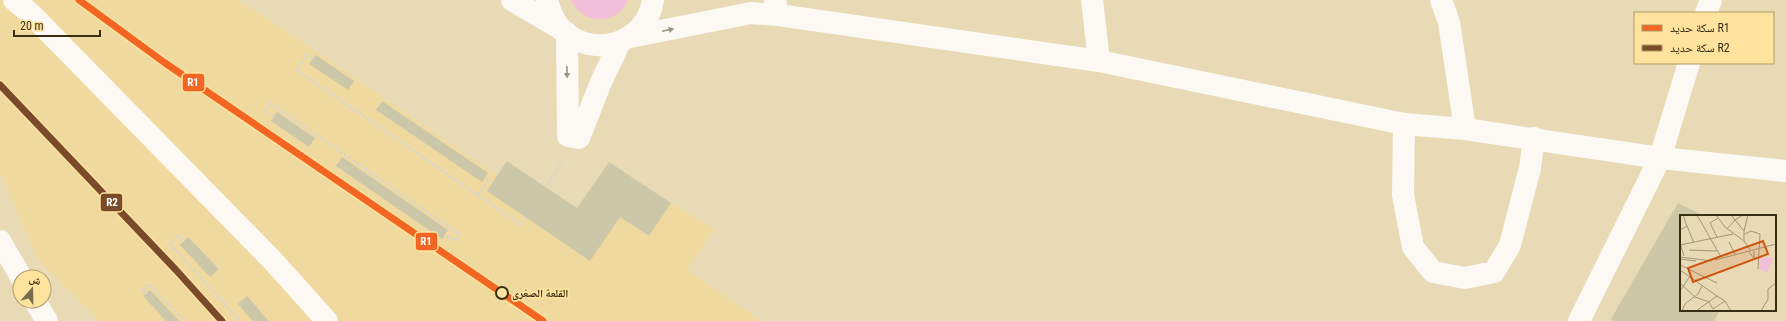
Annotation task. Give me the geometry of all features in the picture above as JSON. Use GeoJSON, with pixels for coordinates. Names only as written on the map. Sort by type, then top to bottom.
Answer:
{"type":"FeatureCollection","features":[{"type":"Feature","properties":{"kind":"main road"},"geometry":{"type":"LineString","coordinates":[[14,0],[35,19],[274,262],[327,321]]}},
{"type":"Feature","properties":{"kind":"main road"},"geometry":{"type":"LineString","coordinates":[[512,0],[577,41],[595,46],[613,44],[625,40],[776,7],[1099,61],[1404,124],[1465,129],[1534,138],[1660,158],[1786,171]]}},
{"type":"Feature","properties":{"kind":"main road"},"geometry":{"type":"LineString","coordinates":[[548,0],[552,16],[564,32],[568,136],[579,138],[601,82],[625,40],[644,25],[652,8],[653,0]]}},
{"type":"Feature","properties":{"kind":"main road"},"geometry":{"type":"LineString","coordinates":[[726,0],[751,13]]}},
{"type":"Feature","properties":{"kind":"main road"},"geometry":{"type":"LineString","coordinates":[[1092,0],[1099,61]]}},
{"type":"Feature","properties":{"kind":"main road"},"geometry":{"type":"LineString","coordinates":[[1441,0],[1449,22],[1465,129]]}},
{"type":"Feature","properties":{"kind":"main road"},"geometry":{"type":"LineString","coordinates":[[1706,12],[1711,0]]}},
{"type":"Feature","properties":{"kind":"main road"},"geometry":{"type":"LineString","coordinates":[[1579,321],[1660,158],[1689,64]]}},
{"type":"Feature","properties":{"kind":"main road"},"geometry":{"type":"LineString","coordinates":[[1404,124],[1403,195],[1412,248],[1433,272],[1465,278],[1494,272],[1510,245],[1530,168],[1534,138]]}},
{"type":"Feature","properties":{"kind":"main road"},"geometry":{"type":"LineString","coordinates":[[0,241],[16,269]]}},
{"type":"Feature","properties":{"kind":"main road"},"geometry":{"type":"LineString","coordinates":[[40,309],[47,321]]}},
{"type":"Feature","properties":{"kind":"path"},"geometry":{"type":"LineString","coordinates":[[313,59],[307,55],[297,70],[521,225],[526,217]]}},
{"type":"Feature","properties":{"kind":"path"},"geometry":{"type":"LineString","coordinates":[[274,117],[265,111],[270,103],[459,234],[454,241],[445,235]]}},
{"type":"Feature","properties":{"kind":"path"},"geometry":{"type":"LineString","coordinates":[[478,195],[489,180],[486,178]]}},
{"type":"Feature","properties":{"kind":"path"},"geometry":{"type":"LineString","coordinates":[[184,241],[178,235],[170,244],[240,321]]}},
{"type":"Feature","properties":{"kind":"path"},"geometry":{"type":"LineString","coordinates":[[147,294],[143,290],[149,284],[184,321]]}},
{"type":"Feature","properties":{"kind":"shaded area"},"geometry":{"type":"Polygon","coordinates":[[[0,0],[236,0],[256,11],[497,176],[577,208],[609,162],[671,203],[714,229],[687,270],[761,321],[99,321],[52,273],[52,269],[48,269],[37,258],[0,173],[0,0]]]}},
{"type":"Feature","properties":{"kind":"shaded area"},"geometry":{"type":"Polygon","coordinates":[[[571,0],[628,0],[623,8],[616,14],[608,18],[600,19],[591,18],[583,14],[576,8],[571,0]]]}},
{"type":"Feature","properties":{"kind":"building"},"geometry":{"type":"Polygon","coordinates":[[[316,55],[354,81],[348,90],[309,64],[316,55]]]}},
{"type":"Feature","properties":{"kind":"building"},"geometry":{"type":"Polygon","coordinates":[[[382,101],[488,173],[482,182],[376,110],[382,101]]]}},
{"type":"Feature","properties":{"kind":"building"},"geometry":{"type":"Polygon","coordinates":[[[277,112],[315,138],[309,147],[271,121],[277,112]]]}},
{"type":"Feature","properties":{"kind":"building"},"geometry":{"type":"Polygon","coordinates":[[[342,157],[448,230],[442,239],[336,166],[342,157]]]}},
{"type":"Feature","properties":{"kind":"building"},"geometry":{"type":"Polygon","coordinates":[[[507,161],[577,208],[609,162],[671,203],[649,236],[620,217],[590,261],[487,191],[507,161]]]}},
{"type":"Feature","properties":{"kind":"building"},"geometry":{"type":"Polygon","coordinates":[[[1678,203],[1702,215],[1680,215],[1680,311],[1719,311],[1714,321],[1614,321],[1611,319],[1678,203]]]}},
{"type":"Feature","properties":{"kind":"building"},"geometry":{"type":"Polygon","coordinates":[[[188,237],[219,269],[210,277],[180,245],[188,237]]]}},
{"type":"Feature","properties":{"kind":"building"},"geometry":{"type":"Polygon","coordinates":[[[150,290],[179,321],[166,321],[143,296],[150,290]]]}},
{"type":"Feature","properties":{"kind":"building"},"geometry":{"type":"Polygon","coordinates":[[[247,296],[269,321],[253,321],[238,304],[247,296]]]}},
{"type":"Feature","properties":{"kind":"rail line","name":"R1"},"geometry":{"type":"LineString","coordinates":[[79,0],[165,63],[543,321]]}},
{"type":"Feature","properties":{"kind":"rail line","name":"R2"},"geometry":{"type":"LineString","coordinates":[[0,85],[176,270],[222,321]]}},
{"type":"Feature","properties":{"kind":"place","name":"القلعة الصغرى"},"geometry":{"type":"Point","coordinates":[502,293]}}]}
